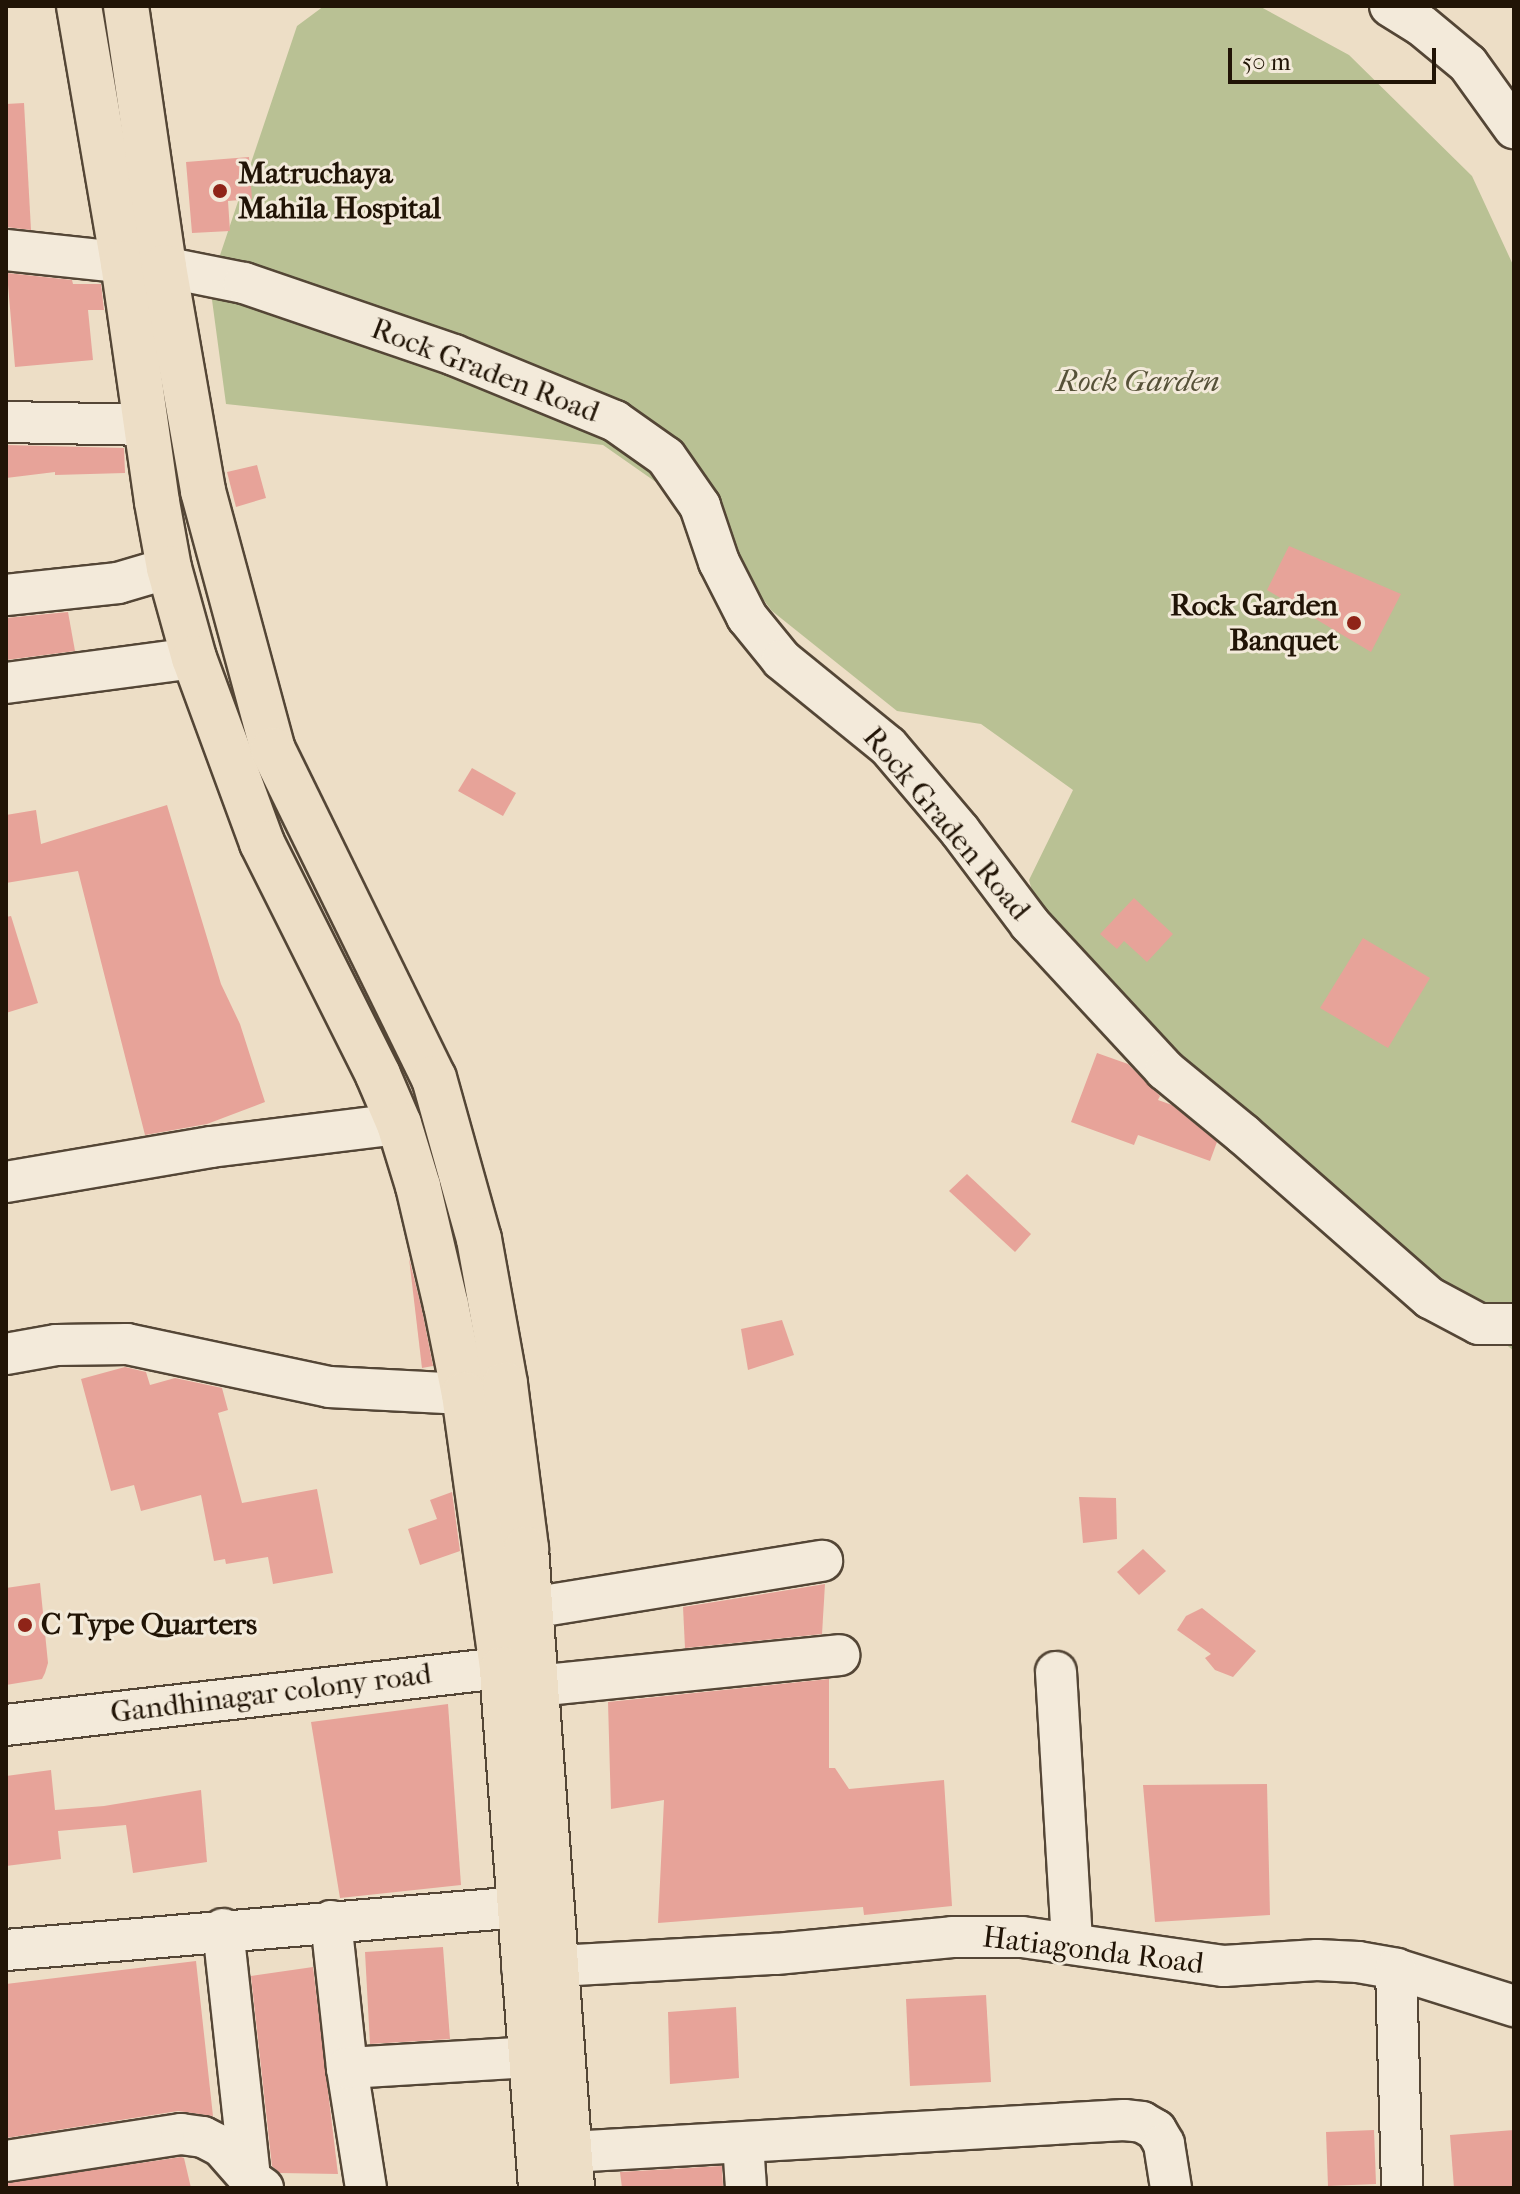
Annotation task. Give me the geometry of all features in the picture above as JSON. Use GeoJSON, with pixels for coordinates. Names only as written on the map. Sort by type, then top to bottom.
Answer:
{"type":"FeatureCollection","features":[{"type":"Feature","properties":{"kind":"main road"},"geometry":{"type":"LineString","coordinates":[[79,6],[144,265],[273,750],[339,887],[395,992],[434,1078],[459,1156],[479,1239],[505,1384],[531,1608],[524,1673],[520,1907],[540,1967],[531,2057],[541,2188]]}},
{"type":"Feature","properties":{"kind":"main road"},"geometry":{"type":"LineString","coordinates":[[126,6],[144,265],[144,425],[169,568],[194,658],[262,843],[366,1050],[399,1124],[418,1186],[524,1673],[540,1967],[571,2170]]}},
{"type":"Feature","properties":{"kind":"street"},"geometry":{"type":"LineString","coordinates":[[1390,6],[1421,25],[1468,64],[1514,128]]}},
{"type":"Feature","properties":{"kind":"street","name":"Rock Graden Road"},"geometry":{"type":"LineString","coordinates":[[6,250],[67,254],[244,283],[454,355],[615,421],[666,457],[700,506],[719,562],[747,617],[764,639],[782,660],[888,746],[960,831],[1030,924],[1165,1070],[1430,1298],[1479,1324],[1514,1324]]}},
{"type":"Feature","properties":{"kind":"street"},"geometry":{"type":"LineString","coordinates":[[6,422],[144,425]]}},
{"type":"Feature","properties":{"kind":"street"},"geometry":{"type":"LineString","coordinates":[[6,595],[104,586],[169,568]]}},
{"type":"Feature","properties":{"kind":"street"},"geometry":{"type":"LineString","coordinates":[[6,683],[194,658]]}},
{"type":"Feature","properties":{"kind":"street"},"geometry":{"type":"LineString","coordinates":[[6,1182],[211,1147],[399,1124]]}},
{"type":"Feature","properties":{"kind":"street"},"geometry":{"type":"LineString","coordinates":[[6,1354],[56,1345],[127,1344],[329,1387],[464,1394]]}},
{"type":"Feature","properties":{"kind":"street"},"geometry":{"type":"LineString","coordinates":[[531,1608],[822,1561]]}},
{"type":"Feature","properties":{"kind":"street","name":"Gandhinagar colony road"},"geometry":{"type":"LineString","coordinates":[[6,1725],[524,1673],[839,1655]]}},
{"type":"Feature","properties":{"kind":"street"},"geometry":{"type":"LineString","coordinates":[[1056,1672],[1072,1943]]}},
{"type":"Feature","properties":{"kind":"street"},"geometry":{"type":"LineString","coordinates":[[6,1950],[223,1929],[520,1907]]}},
{"type":"Feature","properties":{"kind":"street"},"geometry":{"type":"LineString","coordinates":[[331,1921],[347,2068],[366,2188]]}},
{"type":"Feature","properties":{"kind":"street"},"geometry":{"type":"LineString","coordinates":[[223,1929],[256,2184]]}},
{"type":"Feature","properties":{"kind":"street","name":"Hatiagonda Road"},"geometry":{"type":"LineString","coordinates":[[540,1967],[776,1954],[952,1937],[1022,1937],[1224,1966],[1317,1960],[1396,1969],[1514,2006]]}},
{"type":"Feature","properties":{"kind":"street"},"geometry":{"type":"LineString","coordinates":[[1396,1969],[1402,2188]]}},
{"type":"Feature","properties":{"kind":"street"},"geometry":{"type":"LineString","coordinates":[[347,2068],[531,2057]]}},
{"type":"Feature","properties":{"kind":"street"},"geometry":{"type":"LineString","coordinates":[[571,2170],[743,2143],[1142,2122],[1156,2130],[1164,2144],[1171,2188]]}},
{"type":"Feature","properties":{"kind":"street"},"geometry":{"type":"LineString","coordinates":[[6,2161],[181,2134],[203,2137],[221,2146],[256,2184]]}},
{"type":"Feature","properties":{"kind":"street"},"geometry":{"type":"LineString","coordinates":[[743,2143],[746,2188]]}},
{"type":"Feature","properties":{"kind":"green space","name":"Rock Garden"},"geometry":{"type":"Polygon","coordinates":[[[324,6],[1259,6],[1349,55],[1472,176],[1514,267],[1514,1351],[1059,986],[1029,880],[1073,790],[981,724],[897,711],[772,611],[693,508],[603,445],[226,404],[210,285],[297,26],[324,6]]]}},
{"type":"Feature","properties":{"kind":"building"},"geometry":{"type":"Polygon","coordinates":[[[24,103],[31,230],[6,227],[6,104],[24,103]]]}},
{"type":"Feature","properties":{"kind":"building"},"geometry":{"type":"Polygon","coordinates":[[[249,157],[252,199],[228,201],[230,231],[192,233],[186,162],[249,157]]]}},
{"type":"Feature","properties":{"kind":"building"},"geometry":{"type":"Polygon","coordinates":[[[7,273],[72,280],[73,284],[101,284],[104,310],[88,310],[93,360],[15,367],[7,273]]]}},
{"type":"Feature","properties":{"kind":"building"},"geometry":{"type":"Polygon","coordinates":[[[6,445],[124,448],[125,473],[55,475],[55,472],[6,478],[6,445]]]}},
{"type":"Feature","properties":{"kind":"building"},"geometry":{"type":"Polygon","coordinates":[[[257,465],[266,498],[236,507],[227,472],[257,465]]]}},
{"type":"Feature","properties":{"kind":"building","name":"Rock Garden Banquet"},"geometry":{"type":"Polygon","coordinates":[[[1289,546],[1401,594],[1371,652],[1267,590],[1289,546]]]}},
{"type":"Feature","properties":{"kind":"building"},"geometry":{"type":"Polygon","coordinates":[[[68,612],[75,651],[6,660],[6,618],[68,612]]]}},
{"type":"Feature","properties":{"kind":"building"},"geometry":{"type":"Polygon","coordinates":[[[472,768],[516,793],[503,816],[458,791],[472,768]]]}},
{"type":"Feature","properties":{"kind":"building"},"geometry":{"type":"Polygon","coordinates":[[[167,805],[221,984],[240,1024],[265,1102],[207,1124],[145,1135],[78,871],[6,883],[6,815],[36,810],[41,844],[167,805]]]}},
{"type":"Feature","properties":{"kind":"building"},"geometry":{"type":"Polygon","coordinates":[[[1134,898],[1173,934],[1147,962],[1124,941],[1117,949],[1100,934],[1134,898]]]}},
{"type":"Feature","properties":{"kind":"building"},"geometry":{"type":"Polygon","coordinates":[[[11,916],[38,1003],[6,1013],[6,917],[11,916]]]}},
{"type":"Feature","properties":{"kind":"building"},"geometry":{"type":"Polygon","coordinates":[[[1363,938],[1430,978],[1388,1048],[1320,1008],[1363,938]]]}},
{"type":"Feature","properties":{"kind":"building"},"geometry":{"type":"Polygon","coordinates":[[[1097,1053],[1128,1064],[1160,1096],[1158,1100],[1172,1105],[1217,1142],[1210,1161],[1138,1135],[1134,1145],[1071,1122],[1097,1053]]]}},
{"type":"Feature","properties":{"kind":"building"},"geometry":{"type":"Polygon","coordinates":[[[967,1174],[1031,1234],[1015,1252],[949,1191],[967,1174]]]}},
{"type":"Feature","properties":{"kind":"building"},"geometry":{"type":"Polygon","coordinates":[[[409,1258],[433,1366],[422,1368],[409,1258]]]}},
{"type":"Feature","properties":{"kind":"building"},"geometry":{"type":"Polygon","coordinates":[[[782,1320],[794,1355],[748,1370],[741,1329],[782,1320]]]}},
{"type":"Feature","properties":{"kind":"building"},"geometry":{"type":"Polygon","coordinates":[[[125,1367],[146,1372],[150,1385],[175,1378],[222,1388],[228,1410],[218,1413],[242,1503],[317,1489],[333,1573],[273,1584],[268,1557],[226,1564],[225,1559],[214,1561],[201,1495],[141,1511],[134,1485],[111,1491],[81,1379],[125,1367]]]}},
{"type":"Feature","properties":{"kind":"building"},"geometry":{"type":"Polygon","coordinates":[[[452,1492],[460,1551],[420,1565],[408,1529],[437,1519],[430,1500],[452,1492]]]}},
{"type":"Feature","properties":{"kind":"building"},"geometry":{"type":"Polygon","coordinates":[[[1079,1497],[1116,1498],[1117,1539],[1083,1543],[1079,1497]]]}},
{"type":"Feature","properties":{"kind":"building"},"geometry":{"type":"Polygon","coordinates":[[[1143,1549],[1166,1571],[1139,1595],[1117,1572],[1143,1549]]]}},
{"type":"Feature","properties":{"kind":"building","name":"C Type Quarters"},"geometry":{"type":"Polygon","coordinates":[[[40,1583],[48,1663],[45,1673],[42,1679],[6,1685],[6,1588],[40,1583]]]}},
{"type":"Feature","properties":{"kind":"building"},"geometry":{"type":"Polygon","coordinates":[[[825,1584],[822,1634],[685,1648],[683,1607],[825,1584]]]}},
{"type":"Feature","properties":{"kind":"building"},"geometry":{"type":"Polygon","coordinates":[[[1202,1608],[1256,1651],[1233,1677],[1215,1670],[1205,1658],[1211,1654],[1177,1630],[1186,1616],[1202,1608]]]}},
{"type":"Feature","properties":{"kind":"building"},"geometry":{"type":"Polygon","coordinates":[[[829,1679],[829,1768],[835,1768],[849,1789],[944,1780],[952,1906],[864,1915],[863,1907],[658,1923],[664,1800],[611,1809],[608,1702],[829,1679]]]}},
{"type":"Feature","properties":{"kind":"building"},"geometry":{"type":"Polygon","coordinates":[[[448,1704],[461,1885],[340,1898],[311,1722],[448,1704]]]}},
{"type":"Feature","properties":{"kind":"building"},"geometry":{"type":"Polygon","coordinates":[[[51,1770],[55,1810],[104,1806],[201,1790],[207,1862],[133,1873],[126,1825],[58,1831],[61,1859],[6,1866],[6,1776],[51,1770]]]}},
{"type":"Feature","properties":{"kind":"building"},"geometry":{"type":"Polygon","coordinates":[[[1267,1784],[1270,1915],[1155,1922],[1143,1785],[1267,1784]]]}},
{"type":"Feature","properties":{"kind":"building"},"geometry":{"type":"Polygon","coordinates":[[[443,1947],[450,2039],[370,2044],[365,1952],[443,1947]]]}},
{"type":"Feature","properties":{"kind":"building"},"geometry":{"type":"Polygon","coordinates":[[[196,1961],[213,2116],[178,2111],[6,2138],[6,1984],[196,1961]]]}},
{"type":"Feature","properties":{"kind":"building"},"geometry":{"type":"Polygon","coordinates":[[[313,1967],[338,2174],[280,2173],[272,2166],[251,1976],[313,1967]]]}},
{"type":"Feature","properties":{"kind":"building"},"geometry":{"type":"Polygon","coordinates":[[[986,1995],[991,2082],[910,2086],[906,1999],[986,1995]]]}},
{"type":"Feature","properties":{"kind":"building"},"geometry":{"type":"Polygon","coordinates":[[[736,2007],[739,2078],[670,2084],[668,2012],[736,2007]]]}},
{"type":"Feature","properties":{"kind":"building"},"geometry":{"type":"Polygon","coordinates":[[[1374,2130],[1376,2184],[1328,2186],[1326,2132],[1374,2130]]]}},
{"type":"Feature","properties":{"kind":"building"},"geometry":{"type":"Polygon","coordinates":[[[1514,2130],[1514,2188],[1454,2188],[1450,2135],[1514,2130]]]}},
{"type":"Feature","properties":{"kind":"building"},"geometry":{"type":"Polygon","coordinates":[[[184,2158],[191,2188],[6,2188],[6,2183],[184,2158]]]}},
{"type":"Feature","properties":{"kind":"building"},"geometry":{"type":"Polygon","coordinates":[[[722,2166],[723,2188],[622,2188],[620,2172],[722,2166]]]}},
{"type":"Feature","properties":{"kind":"place","name":"Matruchaya Mahila Hospital"},"geometry":{"type":"Point","coordinates":[220,191]}},
{"type":"Feature","properties":{"kind":"place","name":"Rock Garden Banquet"},"geometry":{"type":"Point","coordinates":[1354,623]}},
{"type":"Feature","properties":{"kind":"place","name":"C Type Quarters"},"geometry":{"type":"Point","coordinates":[25,1625]}}]}
